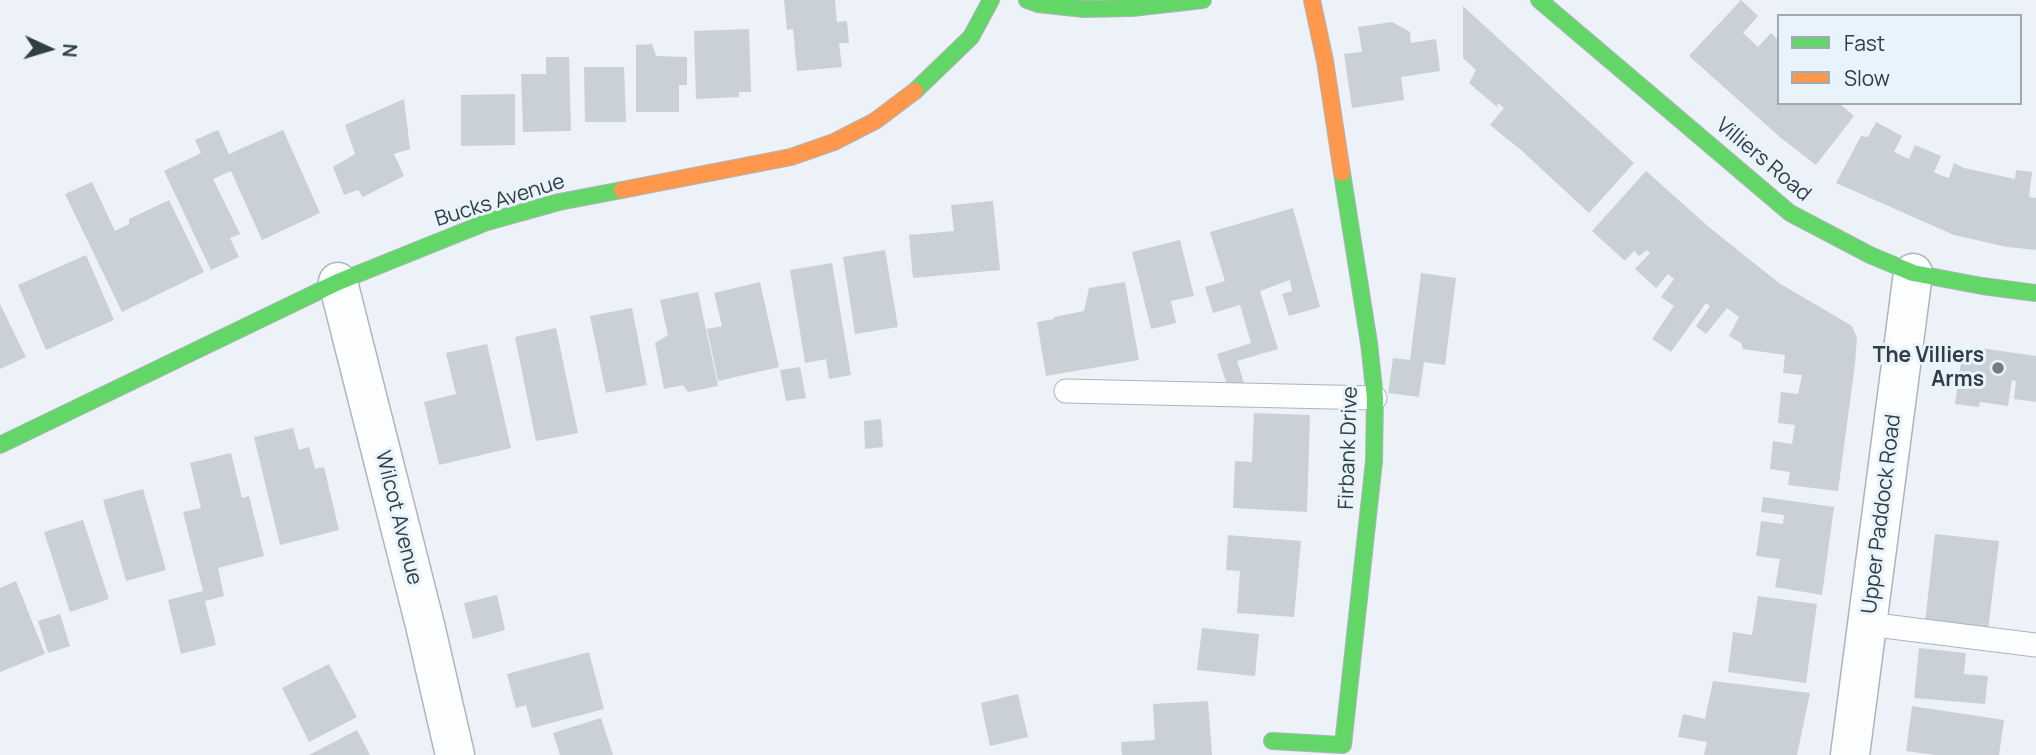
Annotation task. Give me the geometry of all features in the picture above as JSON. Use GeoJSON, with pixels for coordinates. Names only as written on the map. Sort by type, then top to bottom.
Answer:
{"type":"FeatureCollection","features":[{"type":"Feature","properties":{"kind":"street","name":"Bucks Avenue"},"geometry":{"type":"LineString","coordinates":[[0,444],[338,282],[487,222],[547,205],[791,157],[834,142],[875,121],[922,85],[971,37],[991,0]]}},
{"type":"Feature","properties":{"kind":"street"},"geometry":{"type":"LineString","coordinates":[[1027,0],[1038,4],[1084,9],[1132,8],[1203,0]]}},
{"type":"Feature","properties":{"kind":"street","name":"Firbank Drive"},"geometry":{"type":"LineString","coordinates":[[1272,741],[1343,746],[1374,460],[1375,398],[1369,343],[1328,75],[1312,0]]}},
{"type":"Feature","properties":{"kind":"street","name":"Villiers Road"},"geometry":{"type":"LineString","coordinates":[[1539,0],[1790,213],[1870,255],[1913,273],[2036,293]]}},
{"type":"Feature","properties":{"kind":"street","name":"Upper Paddock Road"},"geometry":{"type":"LineString","coordinates":[[1850,755],[1913,273]]}},
{"type":"Feature","properties":{"kind":"street","name":"Wilcot Avenue"},"geometry":{"type":"LineString","coordinates":[[338,282],[455,755]]}},
{"type":"Feature","properties":{"kind":"lane"},"geometry":{"type":"LineString","coordinates":[[1066,391],[1375,398]]}},
{"type":"Feature","properties":{"kind":"lane"},"geometry":{"type":"LineString","coordinates":[[1868,624],[2036,645]]}},
{"type":"Feature","properties":{"kind":"building"},"geometry":{"type":"Polygon","coordinates":[[[784,0],[835,0],[837,22],[847,21],[849,43],[839,43],[842,67],[797,71],[793,29],[787,30],[784,0]]]}},
{"type":"Feature","properties":{"kind":"building"},"geometry":{"type":"Polygon","coordinates":[[[1741,0],[1758,16],[1743,33],[1758,47],[1771,33],[1777,39],[1777,105],[1841,105],[1854,116],[1816,165],[1781,138],[1689,56],[1741,0]]]}},
{"type":"Feature","properties":{"kind":"building"},"geometry":{"type":"Polygon","coordinates":[[[1463,6],[1634,163],[1589,213],[1490,125],[1504,108],[1498,103],[1497,107],[1469,83],[1476,70],[1463,58],[1463,6]]]}},
{"type":"Feature","properties":{"kind":"building"},"geometry":{"type":"Polygon","coordinates":[[[1392,22],[1410,32],[1411,43],[1436,39],[1440,71],[1401,77],[1404,100],[1352,108],[1344,54],[1362,52],[1358,27],[1392,22]]]}},
{"type":"Feature","properties":{"kind":"building"},"geometry":{"type":"Polygon","coordinates":[[[749,29],[751,92],[739,92],[739,97],[696,99],[694,31],[749,29]]]}},
{"type":"Feature","properties":{"kind":"building"},"geometry":{"type":"Polygon","coordinates":[[[652,44],[656,56],[687,57],[687,85],[679,85],[679,112],[636,112],[636,45],[652,44]]]}},
{"type":"Feature","properties":{"kind":"building"},"geometry":{"type":"Polygon","coordinates":[[[546,57],[569,57],[571,131],[523,132],[521,74],[546,74],[546,57]]]}},
{"type":"Feature","properties":{"kind":"building"},"geometry":{"type":"Polygon","coordinates":[[[584,67],[624,67],[626,122],[585,122],[584,67]]]}},
{"type":"Feature","properties":{"kind":"building"},"geometry":{"type":"Polygon","coordinates":[[[515,94],[515,145],[461,146],[461,95],[515,94]]]}},
{"type":"Feature","properties":{"kind":"building"},"geometry":{"type":"Polygon","coordinates":[[[404,99],[410,149],[394,154],[404,176],[363,197],[358,190],[344,195],[333,167],[355,154],[345,125],[404,99]]]}},
{"type":"Feature","properties":{"kind":"building"},"geometry":{"type":"Polygon","coordinates":[[[1876,122],[1902,136],[1894,152],[1909,159],[1915,145],[1941,156],[1934,172],[1949,178],[1954,163],[1964,168],[2015,179],[2016,170],[2032,172],[2029,197],[2036,198],[2036,250],[2007,247],[1954,235],[1836,183],[1861,136],[1868,137],[1876,122]]]}},
{"type":"Feature","properties":{"kind":"building"},"geometry":{"type":"Polygon","coordinates":[[[218,130],[229,154],[283,130],[320,213],[262,240],[231,171],[213,179],[240,234],[230,238],[239,257],[211,270],[164,171],[201,153],[195,140],[218,130]]]}},
{"type":"Feature","properties":{"kind":"building"},"geometry":{"type":"Polygon","coordinates":[[[1646,171],[1710,228],[1779,283],[1852,326],[1857,338],[1855,364],[1838,491],[1788,485],[1790,472],[1770,469],[1773,441],[1792,444],[1795,425],[1778,423],[1781,392],[1798,394],[1802,375],[1783,373],[1785,355],[1743,349],[1741,343],[1729,336],[1739,317],[1727,308],[1706,334],[1696,326],[1710,306],[1706,303],[1671,352],[1652,339],[1674,306],[1661,297],[1674,279],[1668,274],[1656,288],[1635,269],[1650,253],[1647,250],[1639,256],[1634,251],[1625,261],[1592,231],[1646,171]]]}},
{"type":"Feature","properties":{"kind":"building"},"geometry":{"type":"Polygon","coordinates":[[[92,182],[115,231],[129,224],[129,219],[169,200],[204,272],[122,312],[65,194],[92,182]]]}},
{"type":"Feature","properties":{"kind":"building"},"geometry":{"type":"Polygon","coordinates":[[[993,201],[1000,270],[913,278],[909,235],[954,231],[951,205],[993,201]]]}},
{"type":"Feature","properties":{"kind":"building"},"geometry":{"type":"Polygon","coordinates":[[[1293,208],[1320,307],[1289,316],[1282,294],[1292,291],[1290,280],[1260,291],[1278,349],[1237,361],[1244,383],[1228,388],[1217,354],[1251,343],[1240,305],[1213,313],[1205,287],[1225,281],[1210,232],[1293,208]]]}},
{"type":"Feature","properties":{"kind":"building"},"geometry":{"type":"Polygon","coordinates":[[[1180,240],[1194,296],[1171,301],[1176,323],[1151,329],[1132,252],[1180,240]]]}},
{"type":"Feature","properties":{"kind":"building"},"geometry":{"type":"Polygon","coordinates":[[[885,250],[898,327],[855,334],[843,257],[885,250]]]}},
{"type":"Feature","properties":{"kind":"building"},"geometry":{"type":"Polygon","coordinates":[[[86,255],[114,320],[46,350],[18,285],[86,255]]]}},
{"type":"Feature","properties":{"kind":"building"},"geometry":{"type":"Polygon","coordinates":[[[832,263],[851,375],[829,379],[826,359],[805,363],[790,270],[832,263]]]}},
{"type":"Feature","properties":{"kind":"building"},"geometry":{"type":"Polygon","coordinates":[[[1421,273],[1456,278],[1445,365],[1424,362],[1419,397],[1388,393],[1393,358],[1410,360],[1421,273]]]}},
{"type":"Feature","properties":{"kind":"building"},"geometry":{"type":"Polygon","coordinates":[[[760,282],[779,367],[718,381],[707,329],[722,326],[714,293],[760,282]]]}},
{"type":"Feature","properties":{"kind":"building"},"geometry":{"type":"Polygon","coordinates":[[[1125,282],[1139,360],[1046,376],[1037,322],[1084,311],[1089,288],[1125,282]]]}},
{"type":"Feature","properties":{"kind":"building"},"geometry":{"type":"Polygon","coordinates":[[[698,292],[718,386],[688,392],[683,385],[664,389],[655,343],[668,335],[660,300],[698,292]]]}},
{"type":"Feature","properties":{"kind":"building"},"geometry":{"type":"Polygon","coordinates":[[[0,304],[26,357],[0,369],[0,304]]]}},
{"type":"Feature","properties":{"kind":"building"},"geometry":{"type":"Polygon","coordinates":[[[632,308],[647,385],[606,393],[590,316],[632,308]]]}},
{"type":"Feature","properties":{"kind":"building"},"geometry":{"type":"Polygon","coordinates":[[[556,328],[578,433],[536,441],[515,337],[556,328]]]}},
{"type":"Feature","properties":{"kind":"building"},"geometry":{"type":"Polygon","coordinates":[[[487,344],[511,448],[439,465],[424,402],[456,394],[446,353],[487,344]]]}},
{"type":"Feature","properties":{"kind":"building","name":"The Villiers Arms"},"geometry":{"type":"Polygon","coordinates":[[[1973,347],[2036,356],[2036,402],[2014,399],[2016,381],[2012,380],[2008,406],[1980,402],[1979,407],[1955,404],[1962,355],[1973,347]]]}},
{"type":"Feature","properties":{"kind":"building"},"geometry":{"type":"Polygon","coordinates":[[[800,367],[806,398],[786,401],[780,370],[800,367]]]}},
{"type":"Feature","properties":{"kind":"building"},"geometry":{"type":"Polygon","coordinates":[[[1254,413],[1310,415],[1307,512],[1233,508],[1235,461],[1252,462],[1254,413]]]}},
{"type":"Feature","properties":{"kind":"building"},"geometry":{"type":"Polygon","coordinates":[[[881,419],[883,447],[865,449],[864,421],[881,419]]]}},
{"type":"Feature","properties":{"kind":"building"},"geometry":{"type":"Polygon","coordinates":[[[293,428],[299,450],[309,447],[315,469],[324,467],[339,530],[280,545],[254,437],[293,428]]]}},
{"type":"Feature","properties":{"kind":"building"},"geometry":{"type":"Polygon","coordinates":[[[231,453],[242,498],[249,496],[264,556],[218,568],[224,596],[205,601],[216,645],[181,654],[168,600],[203,591],[183,512],[201,508],[190,463],[231,453]]]}},
{"type":"Feature","properties":{"kind":"building"},"geometry":{"type":"Polygon","coordinates":[[[143,489],[166,570],[126,581],[103,500],[143,489]]]}},
{"type":"Feature","properties":{"kind":"building"},"geometry":{"type":"Polygon","coordinates":[[[1763,497],[1834,507],[1822,595],[1775,587],[1780,559],[1756,556],[1761,521],[1783,524],[1784,515],[1761,512],[1763,497]]]}},
{"type":"Feature","properties":{"kind":"building"},"geometry":{"type":"Polygon","coordinates":[[[83,520],[109,599],[70,612],[44,532],[83,520]]]}},
{"type":"Feature","properties":{"kind":"building"},"geometry":{"type":"Polygon","coordinates":[[[1935,534],[1999,541],[1988,630],[1925,622],[1935,534]]]}},
{"type":"Feature","properties":{"kind":"building"},"geometry":{"type":"Polygon","coordinates":[[[1228,535],[1301,541],[1294,617],[1237,613],[1240,571],[1226,570],[1228,535]]]}},
{"type":"Feature","properties":{"kind":"building"},"geometry":{"type":"Polygon","coordinates":[[[16,581],[45,654],[0,672],[0,588],[16,581]]]}},
{"type":"Feature","properties":{"kind":"building"},"geometry":{"type":"Polygon","coordinates":[[[497,595],[505,630],[473,639],[464,603],[497,595]]]}},
{"type":"Feature","properties":{"kind":"building"},"geometry":{"type":"Polygon","coordinates":[[[1758,596],[1817,604],[1806,683],[1728,672],[1733,632],[1752,635],[1758,596]]]}},
{"type":"Feature","properties":{"kind":"building"},"geometry":{"type":"Polygon","coordinates":[[[60,614],[70,646],[48,653],[38,621],[60,614]]]}},
{"type":"Feature","properties":{"kind":"building"},"geometry":{"type":"Polygon","coordinates":[[[1202,628],[1259,634],[1255,676],[1197,670],[1202,628]]]}},
{"type":"Feature","properties":{"kind":"building"},"geometry":{"type":"Polygon","coordinates":[[[1919,648],[1966,653],[1964,674],[1988,676],[1985,704],[1914,698],[1919,648]]]}},
{"type":"Feature","properties":{"kind":"building"},"geometry":{"type":"Polygon","coordinates":[[[589,652],[604,709],[532,728],[526,705],[516,708],[507,674],[589,652]]]}},
{"type":"Feature","properties":{"kind":"building"},"geometry":{"type":"Polygon","coordinates":[[[329,664],[357,717],[309,742],[282,688],[329,664]]]}},
{"type":"Feature","properties":{"kind":"building"},"geometry":{"type":"Polygon","coordinates":[[[1713,681],[1810,693],[1797,755],[1704,755],[1707,742],[1678,737],[1683,714],[1705,719],[1713,681]]]}},
{"type":"Feature","properties":{"kind":"building"},"geometry":{"type":"Polygon","coordinates":[[[1018,694],[1028,737],[990,746],[981,703],[1018,694]]]}},
{"type":"Feature","properties":{"kind":"building"},"geometry":{"type":"Polygon","coordinates":[[[1208,701],[1212,755],[1122,755],[1121,742],[1155,740],[1153,704],[1208,701]]]}},
{"type":"Feature","properties":{"kind":"building"},"geometry":{"type":"Polygon","coordinates":[[[1912,706],[2004,720],[1999,755],[1936,755],[1906,751],[1912,706]]]}},
{"type":"Feature","properties":{"kind":"building"},"geometry":{"type":"Polygon","coordinates":[[[601,718],[613,755],[560,755],[553,733],[601,718]]]}},
{"type":"Feature","properties":{"kind":"building"},"geometry":{"type":"Polygon","coordinates":[[[357,730],[370,755],[309,755],[357,730]]]}},
{"type":"Feature","properties":{"kind":"traffic: fast"},"geometry":{"type":"LineString","coordinates":[[915,91],[971,37],[991,0]]}},
{"type":"Feature","properties":{"kind":"traffic: fast"},"geometry":{"type":"LineString","coordinates":[[1027,0],[1038,4],[1084,9],[1132,8],[1203,0]]}},
{"type":"Feature","properties":{"kind":"traffic: fast"},"geometry":{"type":"LineString","coordinates":[[1539,0],[1790,213],[1870,255],[1913,273],[2036,293]]}},
{"type":"Feature","properties":{"kind":"traffic: fast"},"geometry":{"type":"LineString","coordinates":[[1272,741],[1343,745],[1374,461],[1375,398],[1342,173]]}},
{"type":"Feature","properties":{"kind":"traffic: fast"},"geometry":{"type":"LineString","coordinates":[[0,445],[338,282],[487,222],[559,202],[622,190]]}},
{"type":"Feature","properties":{"kind":"traffic: slow"},"geometry":{"type":"LineString","coordinates":[[1312,0],[1325,61],[1342,173]]}},
{"type":"Feature","properties":{"kind":"traffic: slow"},"geometry":{"type":"LineString","coordinates":[[622,190],[791,157],[834,142],[875,121],[915,91]]}},
{"type":"Feature","properties":{"kind":"place","name":"The Villiers Arms"},"geometry":{"type":"Point","coordinates":[1998,368]}}]}
